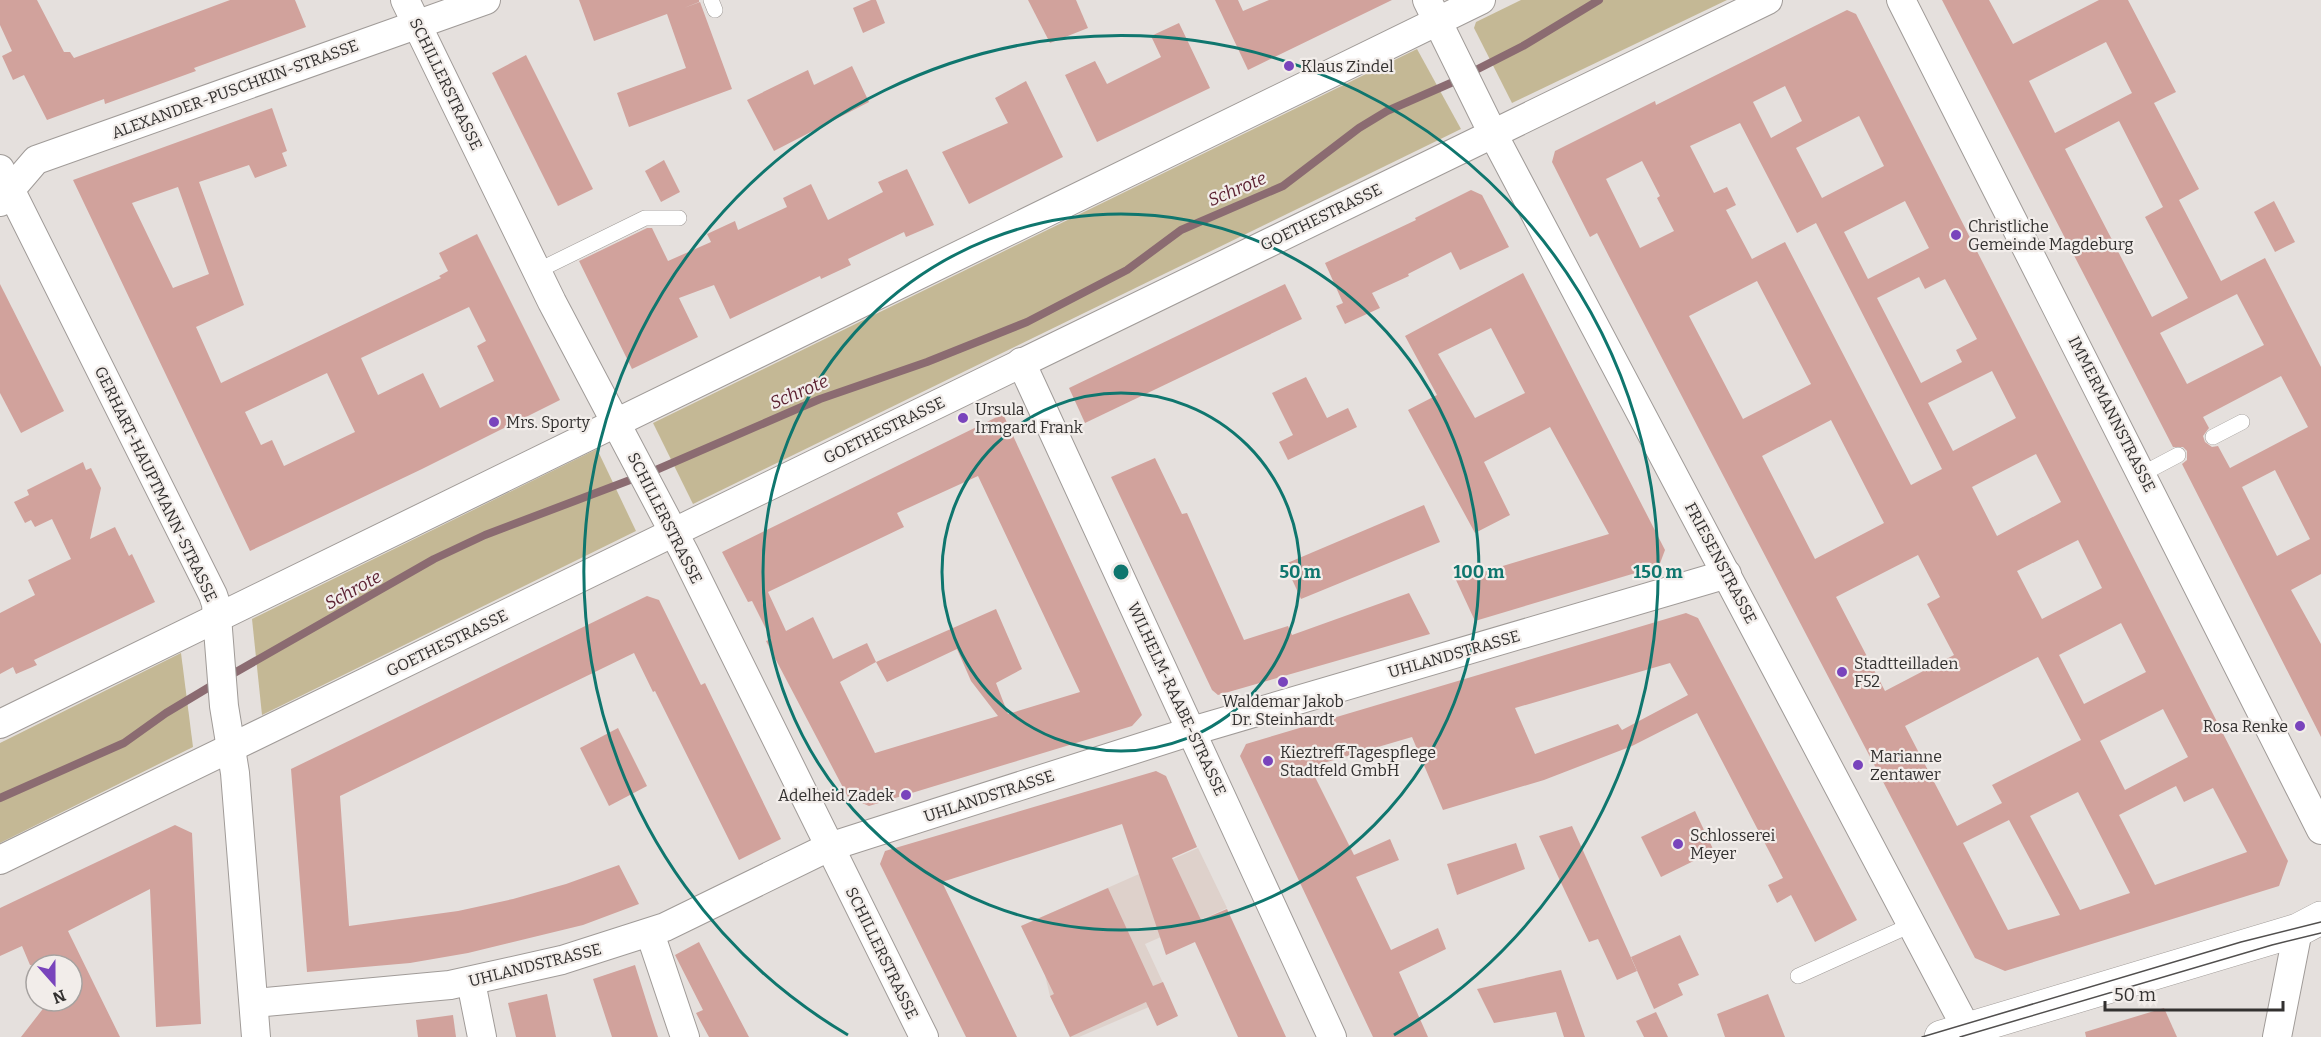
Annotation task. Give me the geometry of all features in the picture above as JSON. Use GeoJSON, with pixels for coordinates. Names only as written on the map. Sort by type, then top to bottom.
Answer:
{"type":"FeatureCollection","features":[{"type":"Feature","properties":{"kind":"street","name":"ALEXANDER-PUSCHKIN-STRASSE"},"geometry":{"type":"LineString","coordinates":[[3,187],[36,160],[411,12],[486,0]]}},
{"type":"Feature","properties":{"kind":"street"},"geometry":{"type":"LineString","coordinates":[[0,724],[615,422],[1432,10],[1481,0]]}},
{"type":"Feature","properties":{"kind":"street","name":"GOETHESTRASSE"},"geometry":{"type":"LineString","coordinates":[[0,860],[1768,0]]}},
{"type":"Feature","properties":{"kind":"street","name":"IMMERMANNSTRASSE"},"geometry":{"type":"LineString","coordinates":[[1901,0],[2321,830]]}},
{"type":"Feature","properties":{"kind":"street","name":"FRIESENSTRASSE"},"geometry":{"type":"LineString","coordinates":[[1432,10],[1493,134],[1911,925],[1959,1035]]}},
{"type":"Feature","properties":{"kind":"street","name":"SCHILLERSTRASSE"},"geometry":{"type":"LineString","coordinates":[[411,12],[537,271],[654,494],[924,1037]]}},
{"type":"Feature","properties":{"kind":"street","name":"GERHART-HAUPTMANN-STRASSE"},"geometry":{"type":"LineString","coordinates":[[3,187],[25,215],[213,595],[224,706],[235,773],[256,1037]]}},
{"type":"Feature","properties":{"kind":"street","name":"WILHELM-RAABE-STRASSE"},"geometry":{"type":"LineString","coordinates":[[1021,362],[1332,1037]]}},
{"type":"Feature","properties":{"kind":"street","name":"UHLANDSTRASSE"},"geometry":{"type":"LineString","coordinates":[[254,1003],[391,992],[471,982],[562,960],[650,933],[829,847],[1192,731],[1727,574]]}},
{"type":"Feature","properties":{"kind":"street"},"geometry":{"type":"LineString","coordinates":[[1959,1035],[2313,926]]}},
{"type":"Feature","properties":{"kind":"street"},"geometry":{"type":"LineString","coordinates":[[2277,1037],[2313,926]]}},
{"type":"Feature","properties":{"kind":"street"},"geometry":{"type":"LineString","coordinates":[[650,933],[685,1037]]}},
{"type":"Feature","properties":{"kind":"street"},"geometry":{"type":"LineString","coordinates":[[471,982],[482,1037]]}},
{"type":"Feature","properties":{"kind":"lane"},"geometry":{"type":"LineString","coordinates":[[537,271],[645,218],[679,218]]}},
{"type":"Feature","properties":{"kind":"lane"},"geometry":{"type":"LineString","coordinates":[[2213,437],[2242,422]]}},
{"type":"Feature","properties":{"kind":"lane"},"geometry":{"type":"LineString","coordinates":[[2142,474],[2178,455]]}},
{"type":"Feature","properties":{"kind":"lane"},"geometry":{"type":"LineString","coordinates":[[1798,976],[1911,925]]}},
{"type":"Feature","properties":{"kind":"shaded area"},"geometry":{"type":"Polygon","coordinates":[[[1521,0],[1727,0],[1512,103],[1474,28],[1476,22],[1521,0]]]}},
{"type":"Feature","properties":{"kind":"shaded area"},"geometry":{"type":"Polygon","coordinates":[[[1417,49],[1461,129],[693,504],[653,423],[1417,49]]]}},
{"type":"Feature","properties":{"kind":"shaded area"},"geometry":{"type":"Polygon","coordinates":[[[597,449],[636,531],[262,715],[252,619],[597,449]]]}},
{"type":"Feature","properties":{"kind":"shaded area"},"geometry":{"type":"Polygon","coordinates":[[[181,653],[193,747],[0,843],[0,743],[181,653]]]}},
{"type":"Feature","properties":{"kind":"shaded area"},"geometry":{"type":"Polygon","coordinates":[[[1198,848],[1227,908],[1145,944],[1170,998],[1079,1037],[1070,1037],[1050,996],[1045,975],[1021,926],[1198,848]]]}},
{"type":"Feature","properties":{"kind":"building"},"geometry":{"type":"Polygon","coordinates":[[[0,0],[37,0],[64,52],[70,52],[74,58],[230,0],[295,0],[306,27],[105,104],[104,99],[47,120],[24,75],[13,80],[2,56],[12,51],[0,25],[0,0]]]}},
{"type":"Feature","properties":{"kind":"building"},"geometry":{"type":"Polygon","coordinates":[[[579,0],[699,0],[684,8],[700,2],[732,89],[629,127],[617,93],[686,68],[667,14],[594,41],[579,0]]]}},
{"type":"Feature","properties":{"kind":"building"},"geometry":{"type":"Polygon","coordinates":[[[876,0],[885,23],[863,33],[853,8],[876,0]]]}},
{"type":"Feature","properties":{"kind":"building"},"geometry":{"type":"Polygon","coordinates":[[[1028,0],[1076,0],[1088,28],[1050,43],[1028,0]]]}},
{"type":"Feature","properties":{"kind":"building"},"geometry":{"type":"Polygon","coordinates":[[[1215,0],[1238,0],[1243,11],[1269,0],[1392,0],[1248,70],[1215,0]]]}},
{"type":"Feature","properties":{"kind":"building"},"geometry":{"type":"Polygon","coordinates":[[[1942,0],[1989,0],[2013,44],[2099,0],[2128,0],[2176,92],[2154,103],[2199,189],[2179,200],[2221,281],[2265,258],[2321,367],[2321,574],[2291,590],[2321,644],[2321,737],[2182,464],[2187,460],[2187,451],[2183,447],[2173,447],[1942,0]],[[2106,42],[2029,81],[2055,133],[2132,93],[2106,42]],[[2119,121],[2065,149],[2152,317],[2188,298],[2145,217],[2163,207],[2119,121]],[[2237,294],[2160,333],[2187,384],[2264,345],[2237,294]],[[2281,376],[2203,417],[2209,428],[2203,436],[2205,442],[2212,447],[2218,446],[2230,468],[2308,427],[2281,376]],[[2275,470],[2242,487],[2277,556],[2310,539],[2275,470]]]}},
{"type":"Feature","properties":{"kind":"building"},"geometry":{"type":"Polygon","coordinates":[[[1847,10],[1856,14],[2288,861],[2279,886],[2005,971],[1975,958],[1597,233],[1590,237],[1552,162],[1555,151],[1655,101],[1656,105],[1847,10]],[[1785,86],[1753,102],[1771,138],[1802,121],[1785,86]],[[1859,116],[1796,148],[1822,198],[1884,166],[1859,116]],[[1740,123],[1690,146],[1714,193],[1727,187],[1736,205],[1726,210],[1752,259],[1785,242],[1911,485],[1942,469],[1816,223],[1797,233],[1740,123]],[[1642,161],[1606,179],[1640,248],[1674,231],[1657,198],[1660,196],[1642,161]],[[1905,201],[1844,232],[1868,279],[1929,248],[1905,201]],[[1919,277],[1877,298],[1921,383],[1962,362],[1956,350],[1977,339],[1945,279],[1925,289],[1919,277]],[[1757,281],[1689,316],[1743,419],[1811,384],[1757,281]],[[1992,371],[1928,403],[1953,451],[2016,418],[1992,371]],[[1831,420],[1762,456],[1815,559],[1884,523],[1831,420]],[[2036,454],[1972,487],[1997,536],[2061,502],[2036,454]],[[2078,540],[2017,571],[2042,619],[2102,588],[2078,540]],[[1918,555],[1836,597],[1885,691],[1954,655],[1927,604],[1940,597],[1918,555]],[[2121,623],[2059,655],[2084,704],[2146,672],[2121,623]],[[2038,657],[1905,726],[1957,826],[2002,803],[1992,785],[2081,740],[2038,657]],[[2163,709],[2100,741],[2125,790],[2188,757],[2163,709]],[[2176,786],[2119,815],[2155,885],[2247,852],[2213,788],[2184,802],[2176,786]],[[2078,792],[2030,816],[2080,910],[2130,893],[2078,792]],[[2009,820],[1963,843],[2008,930],[2060,915],[2009,820]]]}},
{"type":"Feature","properties":{"kind":"building"},"geometry":{"type":"Polygon","coordinates":[[[1179,23],[1210,88],[1097,142],[1065,75],[1095,61],[1107,84],[1161,57],[1151,36],[1179,23]]]}},
{"type":"Feature","properties":{"kind":"building"},"geometry":{"type":"Polygon","coordinates":[[[526,55],[593,189],[558,206],[492,73],[526,55]]]}},
{"type":"Feature","properties":{"kind":"building"},"geometry":{"type":"Polygon","coordinates":[[[852,66],[869,102],[774,151],[747,100],[808,70],[814,85],[852,66]]]}},
{"type":"Feature","properties":{"kind":"building"},"geometry":{"type":"Polygon","coordinates":[[[1026,81],[1063,157],[969,204],[942,152],[1008,123],[995,98],[1026,81]]]}},
{"type":"Feature","properties":{"kind":"building"},"geometry":{"type":"Polygon","coordinates":[[[272,108],[287,151],[282,153],[287,166],[255,178],[249,165],[199,182],[244,305],[196,327],[221,383],[441,278],[439,276],[448,271],[439,253],[477,234],[560,400],[250,551],[73,180],[272,108]],[[178,187],[132,203],[173,288],[209,274],[178,187]],[[469,307],[361,358],[378,395],[423,373],[440,408],[494,381],[477,346],[486,341],[469,307]],[[327,373],[245,412],[261,445],[272,440],[284,466],[355,432],[327,373]]]}},
{"type":"Feature","properties":{"kind":"building"},"geometry":{"type":"Polygon","coordinates":[[[664,160],[680,192],[661,202],[645,171],[664,160]]]}},
{"type":"Feature","properties":{"kind":"building"},"geometry":{"type":"Polygon","coordinates":[[[907,169],[934,225],[906,237],[904,232],[848,259],[851,265],[821,279],[820,276],[730,319],[714,285],[679,298],[698,337],[632,369],[579,261],[647,228],[652,228],[668,261],[711,242],[707,234],[735,221],[738,230],[787,207],[783,198],[811,184],[828,220],[883,192],[878,182],[907,169]]]}},
{"type":"Feature","properties":{"kind":"building"},"geometry":{"type":"Polygon","coordinates":[[[1471,190],[1482,195],[1509,247],[1460,270],[1451,252],[1408,274],[1409,276],[1372,293],[1380,308],[1345,324],[1336,306],[1343,303],[1325,263],[1416,220],[1415,218],[1471,190]]]}},
{"type":"Feature","properties":{"kind":"building"},"geometry":{"type":"Polygon","coordinates":[[[2274,201],[2295,242],[2275,252],[2254,212],[2274,201]]]}},
{"type":"Feature","properties":{"kind":"building"},"geometry":{"type":"Polygon","coordinates":[[[1523,273],[1665,550],[1659,566],[1475,621],[1456,580],[1609,534],[1550,427],[1484,462],[1510,515],[1475,533],[1408,410],[1437,395],[1405,336],[1523,273]],[[1491,328],[1438,354],[1475,418],[1525,393],[1491,328]]]}},
{"type":"Feature","properties":{"kind":"building"},"geometry":{"type":"Polygon","coordinates":[[[0,284],[64,411],[21,433],[0,393],[0,284]]]}},
{"type":"Feature","properties":{"kind":"building"},"geometry":{"type":"Polygon","coordinates":[[[1285,284],[1302,319],[1085,423],[1069,388],[1285,284]]]}},
{"type":"Feature","properties":{"kind":"building"},"geometry":{"type":"Polygon","coordinates":[[[1306,377],[1327,418],[1348,408],[1357,427],[1288,460],[1279,442],[1293,435],[1272,393],[1306,377]]]}},
{"type":"Feature","properties":{"kind":"building"},"geometry":{"type":"Polygon","coordinates":[[[1003,414],[1142,715],[1132,726],[869,806],[848,797],[766,641],[771,639],[752,601],[748,602],[722,552],[1003,414]],[[978,476],[897,513],[904,527],[768,592],[786,631],[813,617],[833,659],[867,643],[876,662],[996,609],[1022,669],[996,683],[1008,714],[1080,692],[978,476]],[[957,649],[887,682],[876,662],[840,682],[875,753],[998,716],[971,681],[957,649]]]}},
{"type":"Feature","properties":{"kind":"building"},"geometry":{"type":"Polygon","coordinates":[[[1155,458],[1182,514],[1187,513],[1244,640],[1288,626],[1292,635],[1409,593],[1430,634],[1218,695],[1212,690],[1111,477],[1155,458]]]}},
{"type":"Feature","properties":{"kind":"building"},"geometry":{"type":"Polygon","coordinates":[[[83,462],[86,470],[91,468],[101,488],[90,539],[115,527],[129,556],[132,554],[155,602],[34,660],[37,665],[16,674],[13,667],[0,674],[0,613],[35,595],[28,580],[71,559],[52,519],[35,527],[31,520],[25,523],[14,502],[29,495],[27,490],[83,462]]]}},
{"type":"Feature","properties":{"kind":"building"},"geometry":{"type":"Polygon","coordinates":[[[1424,505],[1440,542],[1301,599],[1285,564],[1424,505]]]}},
{"type":"Feature","properties":{"kind":"building"},"geometry":{"type":"Polygon","coordinates":[[[647,596],[659,600],[701,685],[705,683],[781,839],[739,860],[634,653],[340,796],[349,926],[458,911],[513,899],[566,884],[619,865],[639,904],[583,925],[468,953],[410,963],[307,972],[291,769],[647,596]]]}},
{"type":"Feature","properties":{"kind":"building"},"geometry":{"type":"Polygon","coordinates":[[[1686,613],[1698,618],[1857,920],[1815,942],[1791,895],[1777,903],[1768,885],[1783,878],[1697,713],[1632,746],[1544,780],[1443,810],[1412,737],[1310,767],[1354,855],[1390,839],[1399,860],[1356,877],[1391,950],[1438,928],[1446,949],[1399,972],[1428,1037],[1373,1037],[1240,756],[1246,744],[1686,613]],[[1670,663],[1515,708],[1535,754],[1618,724],[1622,730],[1688,695],[1670,663]]]}},
{"type":"Feature","properties":{"kind":"building"},"geometry":{"type":"Polygon","coordinates":[[[618,728],[647,786],[609,806],[580,748],[618,728]]]}},
{"type":"Feature","properties":{"kind":"building"},"geometry":{"type":"Polygon","coordinates":[[[1156,771],[1166,776],[1197,847],[1172,858],[1201,920],[1227,909],[1286,1037],[1238,1037],[1195,942],[1166,955],[1122,824],[942,882],[1017,1037],[966,1037],[880,864],[885,851],[1156,771]]]}},
{"type":"Feature","properties":{"kind":"building","name":"Schlosserei Meyer"},"geometry":{"type":"Polygon","coordinates":[[[1695,811],[1714,851],[1661,877],[1641,837],[1695,811]]]}},
{"type":"Feature","properties":{"kind":"building"},"geometry":{"type":"Polygon","coordinates":[[[175,825],[192,833],[201,1024],[156,1027],[150,889],[68,931],[79,953],[25,953],[22,946],[0,956],[0,908],[175,825]]]}},
{"type":"Feature","properties":{"kind":"building"},"geometry":{"type":"Polygon","coordinates":[[[1572,826],[1637,971],[1617,980],[1598,939],[1589,942],[1539,836],[1572,826]]]}},
{"type":"Feature","properties":{"kind":"building"},"geometry":{"type":"Polygon","coordinates":[[[1516,843],[1525,869],[1457,895],[1447,864],[1516,843]]]}},
{"type":"Feature","properties":{"kind":"building"},"geometry":{"type":"Polygon","coordinates":[[[1108,888],[1153,986],[1163,982],[1178,1016],[1157,1026],[1146,1002],[1070,1037],[1050,996],[1054,994],[1021,926],[1108,888]]]}},
{"type":"Feature","properties":{"kind":"building"},"geometry":{"type":"Polygon","coordinates":[[[1680,935],[1699,975],[1678,984],[1683,995],[1654,1009],[1631,957],[1680,935]]]}},
{"type":"Feature","properties":{"kind":"building"},"geometry":{"type":"Polygon","coordinates":[[[699,942],[749,1037],[709,1037],[696,1013],[703,1010],[675,955],[699,942]]]}},
{"type":"Feature","properties":{"kind":"building"},"geometry":{"type":"Polygon","coordinates":[[[84,964],[120,1037],[21,1037],[40,1013],[84,1013],[84,964]]]}},
{"type":"Feature","properties":{"kind":"building"},"geometry":{"type":"Polygon","coordinates":[[[635,965],[658,1037],[612,1037],[593,979],[635,965]]]}},
{"type":"Feature","properties":{"kind":"building"},"geometry":{"type":"Polygon","coordinates":[[[1561,970],[1585,1037],[1564,1037],[1556,1012],[1494,1023],[1477,989],[1561,970]]]}},
{"type":"Feature","properties":{"kind":"building"},"geometry":{"type":"Polygon","coordinates":[[[547,994],[556,1037],[516,1037],[508,1003],[547,994]]]}},
{"type":"Feature","properties":{"kind":"building"},"geometry":{"type":"Polygon","coordinates":[[[1768,994],[1785,1037],[1725,1037],[1717,1014],[1768,994]]]}},
{"type":"Feature","properties":{"kind":"building"},"geometry":{"type":"Polygon","coordinates":[[[2164,1008],[2177,1037],[2086,1037],[2085,1032],[2164,1008]]]}},
{"type":"Feature","properties":{"kind":"building"},"geometry":{"type":"Polygon","coordinates":[[[1656,1012],[1668,1037],[1644,1037],[1636,1021],[1656,1012]]]}},
{"type":"Feature","properties":{"kind":"building"},"geometry":{"type":"Polygon","coordinates":[[[453,1015],[456,1037],[418,1037],[416,1020],[453,1015]]]}},
{"type":"Feature","properties":{"kind":"waterway","name":"Schrote"},"geometry":{"type":"LineString","coordinates":[[1470,73],[1523,46],[1599,0]]}},
{"type":"Feature","properties":{"kind":"waterway","name":"Schrote"},"geometry":{"type":"LineString","coordinates":[[649,473],[820,399],[927,362],[1027,322],[1127,270],[1181,230],[1283,186],[1359,128],[1387,111],[1460,79]]}},
{"type":"Feature","properties":{"kind":"waterway","name":"Schrote"},"geometry":{"type":"LineString","coordinates":[[229,676],[434,559],[485,535],[638,477]]}},
{"type":"Feature","properties":{"kind":"waterway","name":"Schrote"},"geometry":{"type":"LineString","coordinates":[[0,798],[124,743],[166,713],[216,683]]}},
{"type":"Feature","properties":{"kind":"tram line"},"geometry":{"type":"LineString","coordinates":[[1922,1037],[2241,942],[2321,922]]}},
{"type":"Feature","properties":{"kind":"tram line"},"geometry":{"type":"LineString","coordinates":[[1960,1037],[2272,945],[2321,933]]}},
{"type":"Feature","properties":{"kind":"place","name":"Klaus Zindel"},"geometry":{"type":"Point","coordinates":[1289,66]}},
{"type":"Feature","properties":{"kind":"place","name":"Christliche Gemeinde Magdeburg"},"geometry":{"type":"Point","coordinates":[1956,235]}},
{"type":"Feature","properties":{"kind":"place","name":"Ursula Irmgard Frank"},"geometry":{"type":"Point","coordinates":[963,418]}},
{"type":"Feature","properties":{"kind":"place","name":"Mrs. Sporty"},"geometry":{"type":"Point","coordinates":[494,422]}},
{"type":"Feature","properties":{"kind":"place","name":"Stadtteilladen F52"},"geometry":{"type":"Point","coordinates":[1842,672]}},
{"type":"Feature","properties":{"kind":"place","name":"Waldemar Jakob Dr. Steinhardt"},"geometry":{"type":"Point","coordinates":[1283,682]}},
{"type":"Feature","properties":{"kind":"place","name":"Rosa Renke"},"geometry":{"type":"Point","coordinates":[2300,726]}},
{"type":"Feature","properties":{"kind":"place","name":"Kieztreff Tagespflege Stadtfeld GmbH"},"geometry":{"type":"Point","coordinates":[1268,761]}},
{"type":"Feature","properties":{"kind":"place","name":"Marianne Zentawer"},"geometry":{"type":"Point","coordinates":[1858,765]}},
{"type":"Feature","properties":{"kind":"place","name":"Adelheid Zadek"},"geometry":{"type":"Point","coordinates":[906,795]}},
{"type":"Feature","properties":{"kind":"place","name":"Schlosserei Meyer"},"geometry":{"type":"Point","coordinates":[1678,844]}}]}
